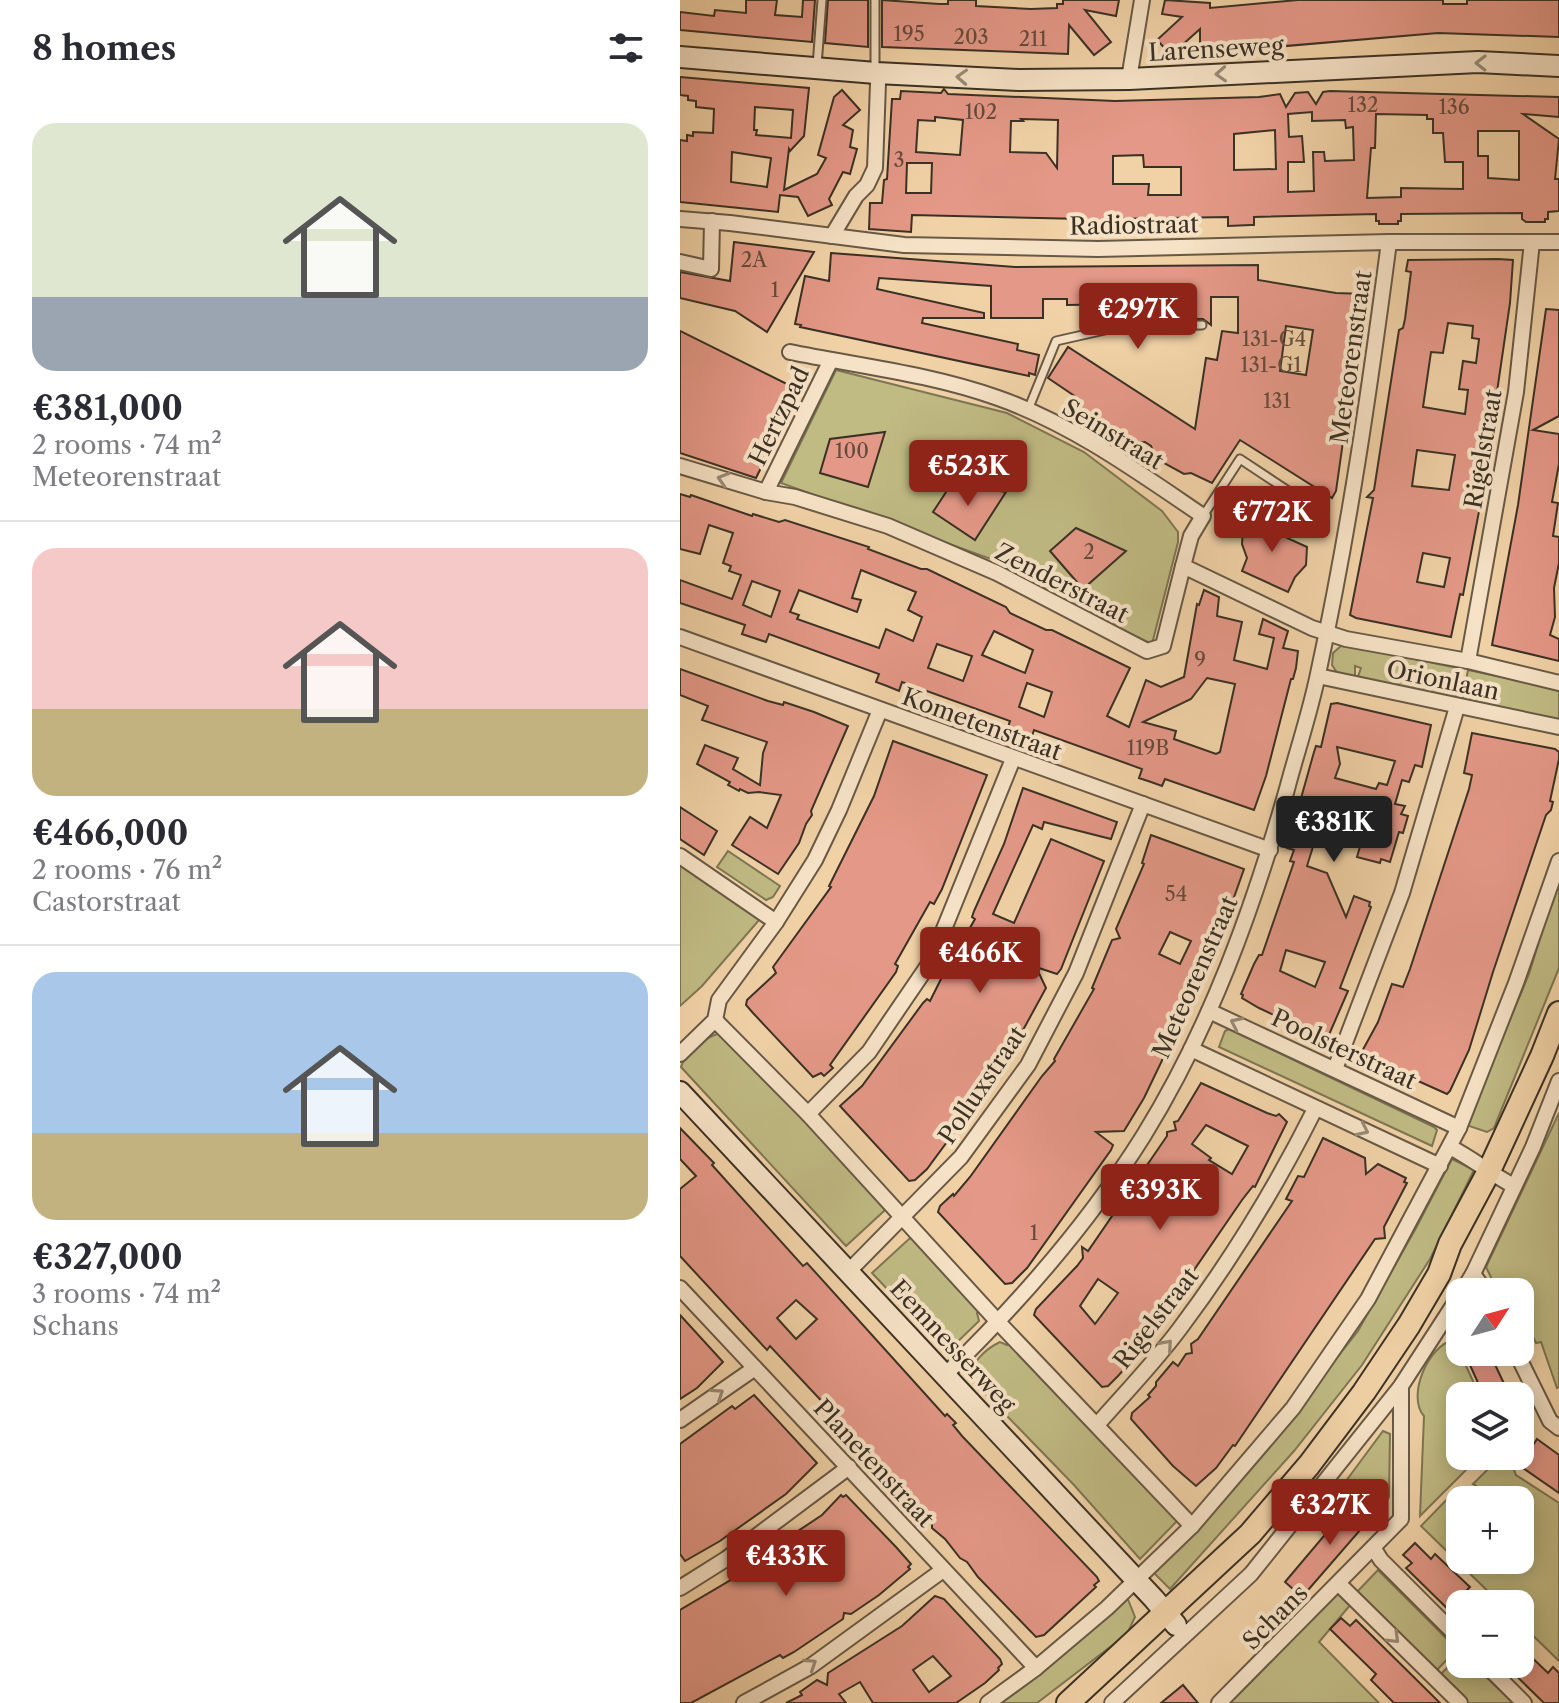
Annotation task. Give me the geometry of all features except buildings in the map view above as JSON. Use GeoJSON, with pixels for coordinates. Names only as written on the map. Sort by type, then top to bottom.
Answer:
{"type":"FeatureCollection","features":[{"type":"Feature","properties":{"kind":"main road"},"geometry":{"type":"LineString","coordinates":[[1075,1703],[1176,1625],[1309,1465],[1364,1392],[1439,1274],[1460,1249],[1501,1179],[1524,1123],[1542,1056],[1559,1013]]}},
{"type":"Feature","properties":{"kind":"main road"},"geometry":{"type":"LineString","coordinates":[[1068,1703],[1176,1625]]}},
{"type":"Feature","properties":{"kind":"street"},"geometry":{"type":"LineString","coordinates":[[1129,79],[1142,0]]}},
{"type":"Feature","properties":{"kind":"street","name":"Larenseweg"},"geometry":{"type":"LineString","coordinates":[[680,57],[1019,80],[1129,79],[1478,62],[1559,66]]}},
{"type":"Feature","properties":{"kind":"street"},"geometry":{"type":"LineString","coordinates":[[832,236],[875,168],[878,83],[875,68]]}},
{"type":"Feature","properties":{"kind":"street","name":"Radiostraat"},"geometry":{"type":"LineString","coordinates":[[680,219],[904,245],[1098,249],[1389,242],[1559,242]]}},
{"type":"Feature","properties":{"kind":"street"},"geometry":{"type":"LineString","coordinates":[[680,262],[711,269],[712,221]]}},
{"type":"Feature","properties":{"kind":"street","name":"Meteorenstraat"},"geometry":{"type":"LineString","coordinates":[[945,1375],[999,1323],[1073,1234],[1144,1135],[1209,1011],[1250,910],[1270,850],[1318,676],[1360,456],[1389,242]]}},
{"type":"Feature","properties":{"kind":"street","name":"Rigelstraat"},"geometry":{"type":"LineString","coordinates":[[1468,661],[1516,392],[1532,242]]}},
{"type":"Feature","properties":{"kind":"street","name":"Seinstraat"},"geometry":{"type":"LineString","coordinates":[[790,352],[921,377],[996,397],[1028,410],[1132,468],[1203,516]]}},
{"type":"Feature","properties":{"kind":"street","name":"Hertzpad"},"geometry":{"type":"LineString","coordinates":[[766,492],[831,360]]}},
{"type":"Feature","properties":{"kind":"street","name":"Zenderstraat"},"geometry":{"type":"LineString","coordinates":[[680,466],[888,526],[997,573],[1147,651],[1163,646],[1183,566]]}},
{"type":"Feature","properties":{"kind":"street"},"geometry":{"type":"LineString","coordinates":[[1203,516],[1191,536],[1183,566],[1326,633]]}},
{"type":"Feature","properties":{"kind":"street","name":"Orionlaan"},"geometry":{"type":"LineString","coordinates":[[1326,633],[1468,661],[1559,683]]}},
{"type":"Feature","properties":{"kind":"street","name":"Kometenstraat"},"geometry":{"type":"LineString","coordinates":[[680,637],[1270,850]]}},
{"type":"Feature","properties":{"kind":"street","name":"Orionlaan"},"geometry":{"type":"LineString","coordinates":[[1318,676],[1559,727]]}},
{"type":"Feature","properties":{"kind":"street"},"geometry":{"type":"LineString","coordinates":[[1335,1069],[1402,893],[1457,707]]}},
{"type":"Feature","properties":{"kind":"street"},"geometry":{"type":"LineString","coordinates":[[680,1054],[715,1020],[719,1000],[776,922],[827,835],[880,710]]}},
{"type":"Feature","properties":{"kind":"street"},"geometry":{"type":"LineString","coordinates":[[808,1114],[869,1052],[931,961],[1013,759]]}},
{"type":"Feature","properties":{"kind":"street","name":"Polluxstraat"},"geometry":{"type":"LineString","coordinates":[[848,1272],[961,1157],[1028,1065],[1076,973],[1143,804]]}},
{"type":"Feature","properties":{"kind":"street"},"geometry":{"type":"LineString","coordinates":[[680,856],[776,922]]}},
{"type":"Feature","properties":{"kind":"street"},"geometry":{"type":"LineString","coordinates":[[988,1703],[1036,1668],[1192,1526],[1293,1408],[1368,1299],[1459,1128],[1516,983],[1559,861]]}},
{"type":"Feature","properties":{"kind":"street","name":"Poolsterstraat"},"geometry":{"type":"LineString","coordinates":[[1209,1011],[1459,1128]]}},
{"type":"Feature","properties":{"kind":"street","name":"Eemnesserweg"},"geometry":{"type":"LineString","coordinates":[[715,1020],[808,1114],[999,1323],[1192,1526]]}},
{"type":"Feature","properties":{"kind":"street"},"geometry":{"type":"LineString","coordinates":[[1191,1049],[1440,1166]]}},
{"type":"Feature","properties":{"kind":"street"},"geometry":{"type":"LineString","coordinates":[[1470,1278],[1501,1179],[1559,1081]]}},
{"type":"Feature","properties":{"kind":"street","name":"Eemnesserweg"},"geometry":{"type":"LineString","coordinates":[[680,1092],[1176,1625]]}},
{"type":"Feature","properties":{"kind":"street","name":"Rigelstraat"},"geometry":{"type":"LineString","coordinates":[[1097,1425],[1179,1330],[1219,1273],[1285,1169],[1315,1109]]}},
{"type":"Feature","properties":{"kind":"street"},"geometry":{"type":"LineString","coordinates":[[1450,1147],[1501,1179]]}},
{"type":"Feature","properties":{"kind":"street"},"geometry":{"type":"LineString","coordinates":[[1473,1274],[1476,1278]]}},
{"type":"Feature","properties":{"kind":"street","name":"Planetenstraat"},"geometry":{"type":"LineString","coordinates":[[680,1288],[1036,1668]]}},
{"type":"Feature","properties":{"kind":"street"},"geometry":{"type":"LineString","coordinates":[[1112,1703],[1176,1625],[1251,1574],[1401,1386],[1446,1316]]}},
{"type":"Feature","properties":{"kind":"street"},"geometry":{"type":"LineString","coordinates":[[1523,1366],[1550,1421],[1559,1428]]}},
{"type":"Feature","properties":{"kind":"street"},"geometry":{"type":"LineString","coordinates":[[680,1420],[755,1368]]}},
{"type":"Feature","properties":{"kind":"street","name":"Schans"},"geometry":{"type":"LineString","coordinates":[[1219,1703],[1401,1519],[1401,1386]]}},
{"type":"Feature","properties":{"kind":"street"},"geometry":{"type":"LineString","coordinates":[[680,1588],[726,1559],[849,1467]]}},
{"type":"Feature","properties":{"kind":"street"},"geometry":{"type":"LineString","coordinates":[[1374,1549],[1381,1560],[1446,1625]]}},
{"type":"Feature","properties":{"kind":"street"},"geometry":{"type":"LineString","coordinates":[[744,1703],[811,1666],[943,1570]]}},
{"type":"Feature","properties":{"kind":"street"},"geometry":{"type":"LineString","coordinates":[[1339,1584],[1460,1703]]}},
{"type":"Feature","properties":{"kind":"street"},"geometry":{"type":"LineString","coordinates":[[1499,1678],[1524,1703]]}},
{"type":"Feature","properties":{"kind":"lane"},"geometry":{"type":"LineString","coordinates":[[816,68],[822,0]]}},
{"type":"Feature","properties":{"kind":"lane"},"geometry":{"type":"LineString","coordinates":[[875,0],[875,68]]}},
{"type":"Feature","properties":{"kind":"lane"},"geometry":{"type":"LineString","coordinates":[[1028,410],[1056,341],[1118,327],[1202,325]]}},
{"type":"Feature","properties":{"kind":"lane"},"geometry":{"type":"LineString","coordinates":[[1203,516],[1240,459],[1320,512]]}},
{"type":"Feature","properties":{"kind":"shaded area"},"geometry":{"type":"Polygon","coordinates":[[[836,370],[1007,413],[1084,452],[1162,511],[1178,532],[1178,542],[1152,644],[1009,576],[994,560],[781,483],[836,370]]]}},
{"type":"Feature","properties":{"kind":"shaded area"},"geometry":{"type":"Polygon","coordinates":[[[1349,645],[1462,669],[1455,699],[1357,679],[1361,668],[1355,666],[1355,678],[1338,674],[1332,665],[1333,653],[1341,646],[1349,645]]]}},
{"type":"Feature","properties":{"kind":"shaded area"},"geometry":{"type":"Polygon","coordinates":[[[1468,670],[1559,689],[1559,722],[1462,701],[1468,670]]]}},
{"type":"Feature","properties":{"kind":"shaded area"},"geometry":{"type":"Polygon","coordinates":[[[728,851],[780,886],[773,897],[766,900],[717,867],[728,851]]]}},
{"type":"Feature","properties":{"kind":"shaded area"},"geometry":{"type":"Polygon","coordinates":[[[680,864],[760,919],[702,986],[680,1006],[680,864]]]}},
{"type":"Feature","properties":{"kind":"shaded area"},"geometry":{"type":"Polygon","coordinates":[[[1559,877],[1559,968],[1494,1128],[1487,1132],[1466,1125],[1529,974],[1559,877]]]}},
{"type":"Feature","properties":{"kind":"shaded area"},"geometry":{"type":"Polygon","coordinates":[[[1229,1029],[1434,1127],[1437,1130],[1432,1146],[1219,1047],[1225,1031],[1229,1029]]]}},
{"type":"Feature","properties":{"kind":"shaded area"},"geometry":{"type":"Polygon","coordinates":[[[717,1034],[725,1034],[884,1206],[884,1211],[846,1246],[681,1067],[695,1047],[717,1034]]]}},
{"type":"Feature","properties":{"kind":"shaded area"},"geometry":{"type":"Polygon","coordinates":[[[1559,1113],[1559,1387],[1541,1342],[1536,1343],[1534,1339],[1534,1278],[1491,1278],[1486,1267],[1559,1113]]]}},
{"type":"Feature","properties":{"kind":"shaded area"},"geometry":{"type":"Polygon","coordinates":[[[1452,1159],[1474,1170],[1430,1259],[1362,1365],[1294,1451],[1170,1589],[1154,1573],[1242,1478],[1358,1331],[1452,1159]]]}},
{"type":"Feature","properties":{"kind":"shaded area"},"geometry":{"type":"Polygon","coordinates":[[[910,1238],[915,1239],[981,1309],[977,1313],[979,1321],[949,1350],[942,1347],[872,1273],[910,1238]]]}},
{"type":"Feature","properties":{"kind":"shaded area"},"geometry":{"type":"Polygon","coordinates":[[[1012,1341],[1177,1521],[1140,1559],[1074,1485],[972,1380],[975,1363],[989,1348],[1000,1342],[1007,1345],[1012,1341]]]}},
{"type":"Feature","properties":{"kind":"shaded area"},"geometry":{"type":"Polygon","coordinates":[[[1445,1344],[1446,1366],[1466,1366],[1474,1382],[1446,1382],[1446,1470],[1466,1470],[1450,1486],[1446,1486],[1446,1490],[1420,1516],[1424,1416],[1419,1407],[1419,1384],[1429,1361],[1445,1344]]]}},
{"type":"Feature","properties":{"kind":"shaded area"},"geometry":{"type":"Polygon","coordinates":[[[1383,1431],[1390,1434],[1389,1497],[1379,1514],[1343,1485],[1383,1431]]]}},
{"type":"Feature","properties":{"kind":"shaded area"},"geometry":{"type":"Polygon","coordinates":[[[1487,1470],[1514,1470],[1516,1475],[1533,1486],[1476,1486],[1473,1484],[1487,1470]]]}},
{"type":"Feature","properties":{"kind":"shaded area"},"geometry":{"type":"Polygon","coordinates":[[[1534,1487],[1559,1503],[1559,1661],[1534,1637],[1534,1590],[1487,1590],[1470,1574],[1534,1574],[1534,1487]]]}},
{"type":"Feature","properties":{"kind":"shaded area"},"geometry":{"type":"Polygon","coordinates":[[[1446,1500],[1446,1550],[1421,1526],[1446,1500]]]}},
{"type":"Feature","properties":{"kind":"shaded area"},"geometry":{"type":"Polygon","coordinates":[[[1378,1570],[1446,1638],[1446,1660],[1435,1672],[1355,1594],[1378,1570]]]}},
{"type":"Feature","properties":{"kind":"shaded area"},"geometry":{"type":"Polygon","coordinates":[[[1339,1593],[1352,1603],[1319,1642],[1379,1703],[1231,1703],[1230,1701],[1339,1593]]]}},
{"type":"Feature","properties":{"kind":"shaded area"},"geometry":{"type":"Polygon","coordinates":[[[1127,1597],[1135,1617],[1127,1634],[1037,1703],[998,1703],[1127,1597]]]}},
{"type":"Feature","properties":{"kind":"shaded area"},"geometry":{"type":"Polygon","coordinates":[[[1446,1669],[1446,1678],[1487,1678],[1513,1703],[1466,1703],[1439,1676],[1446,1669]]]}}]}
